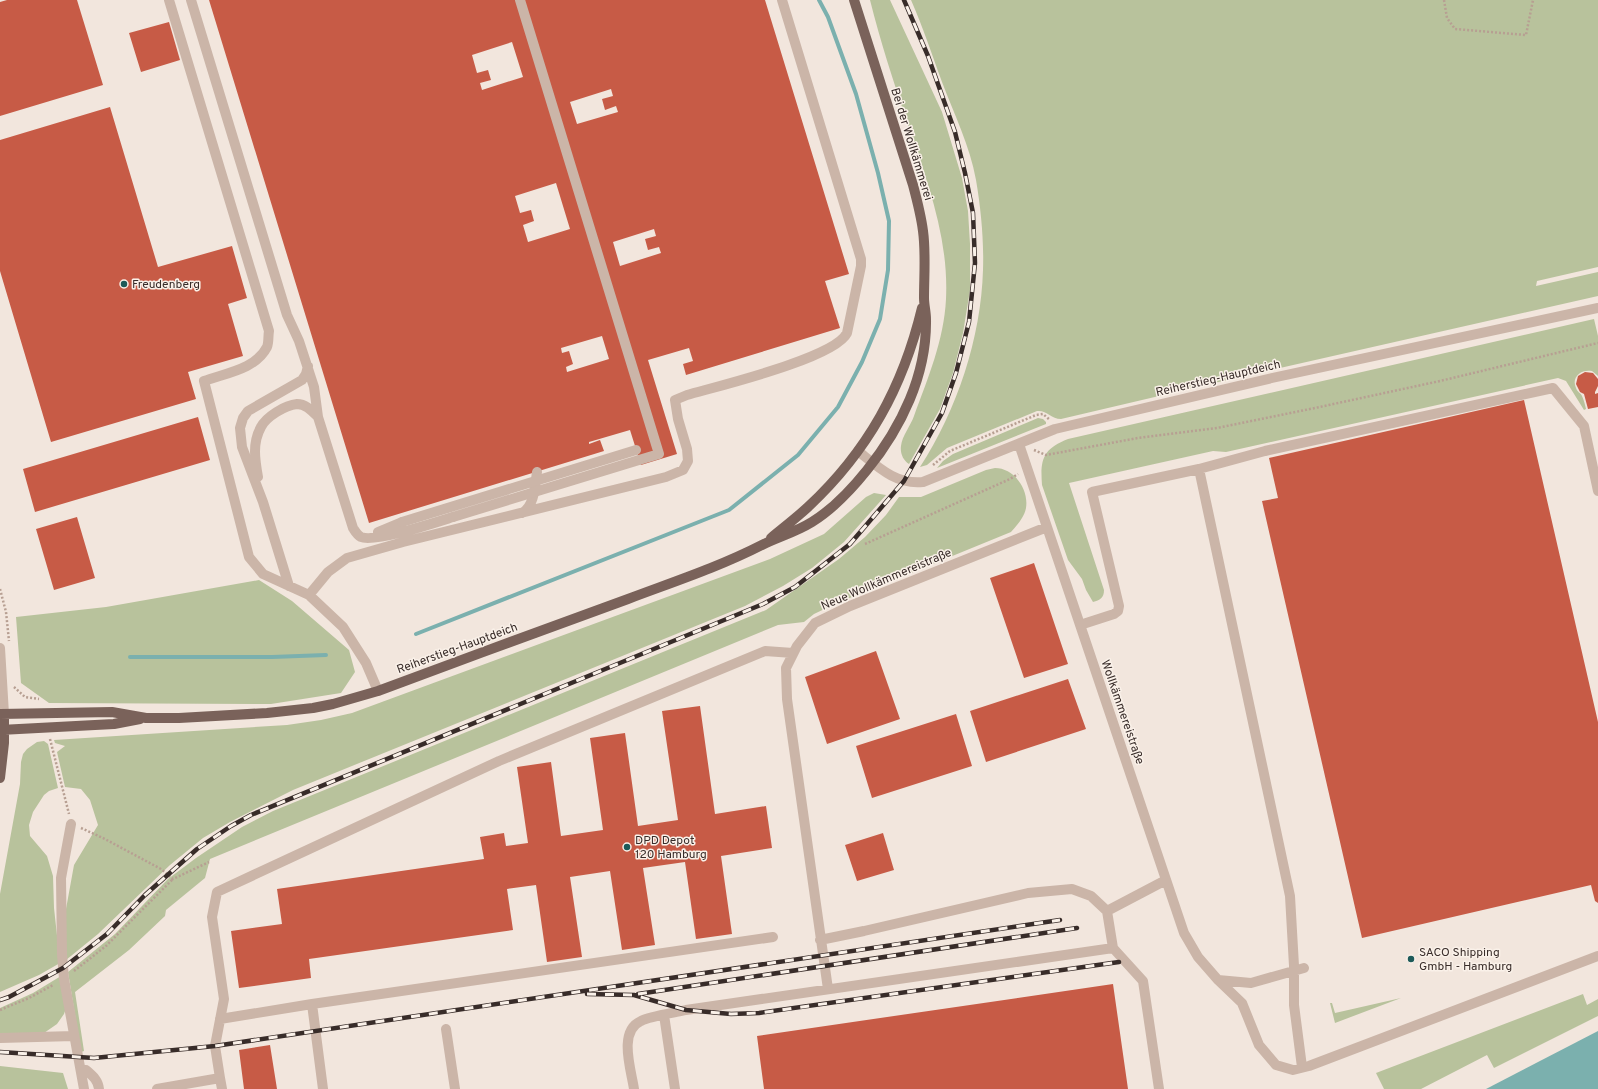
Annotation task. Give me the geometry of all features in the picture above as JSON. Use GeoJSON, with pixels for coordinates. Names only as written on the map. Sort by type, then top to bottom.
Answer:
{"type":"FeatureCollection","features":[{"type":"Feature","properties":{"kind":"main road","name":"Bei der Wollkämmerei"},"geometry":{"type":"LineString","coordinates":[[763,545],[797,530],[814,520],[847,493],[873,463],[902,417],[911,397],[918,375],[924,345],[926,320],[924,299],[925,253],[923,231],[913,185],[854,0]]}},
{"type":"Feature","properties":{"kind":"main road","name":"Bei der Wollkämmerei"},"geometry":{"type":"LineString","coordinates":[[763,545],[808,508],[842,472],[876,425],[898,383],[910,352],[924,299]]}},
{"type":"Feature","properties":{"kind":"main road","name":"Reiherstieg-Hauptdeich"},"geometry":{"type":"LineString","coordinates":[[2,730],[114,724],[146,718],[267,713],[313,708],[340,702],[378,690],[726,562],[763,545]]}},
{"type":"Feature","properties":{"kind":"main road","name":"Reiherstieg-Hauptdeich"},"geometry":{"type":"LineString","coordinates":[[2,714],[112,712],[146,718]]}},
{"type":"Feature","properties":{"kind":"main road"},"geometry":{"type":"LineString","coordinates":[[0,778],[2,714]]}},
{"type":"Feature","properties":{"kind":"street"},"geometry":{"type":"LineString","coordinates":[[169,0],[269,331],[268,345],[253,363],[204,381],[249,557],[263,574],[309,595],[342,627],[366,663],[378,690]]}},
{"type":"Feature","properties":{"kind":"street"},"geometry":{"type":"LineString","coordinates":[[191,0],[287,316],[299,341],[308,366],[314,387],[318,417],[350,522],[358,535],[365,538],[405,532],[659,454],[520,0]]}},
{"type":"Feature","properties":{"kind":"street"},"geometry":{"type":"LineString","coordinates":[[309,595],[328,572],[347,558],[403,542],[520,514],[679,473],[687,466],[688,456],[678,419],[675,400],[795,364],[836,345],[846,336],[861,266],[861,259],[782,0]]}},
{"type":"Feature","properties":{"kind":"street","name":"Reiherstieg-Hauptdeich"},"geometry":{"type":"LineString","coordinates":[[858,451],[893,476],[908,482],[923,482],[1055,429],[1272,378],[1598,308]]}},
{"type":"Feature","properties":{"kind":"street"},"geometry":{"type":"LineString","coordinates":[[288,586],[263,502],[242,447],[240,428],[243,418],[248,411],[302,380],[306,374],[308,366]]}},
{"type":"Feature","properties":{"kind":"street"},"geometry":{"type":"LineString","coordinates":[[1080,625],[1114,614],[1118,611],[1120,606],[1092,492],[1199,468],[1265,451],[1553,388],[1584,426],[1598,491]]}},
{"type":"Feature","properties":{"kind":"street"},"geometry":{"type":"LineString","coordinates":[[263,502],[255,460],[255,447],[261,427],[276,413],[297,404],[309,408],[318,417]]}},
{"type":"Feature","properties":{"kind":"street","name":"Wollkämmereistraße"},"geometry":{"type":"LineString","coordinates":[[1019,444],[1184,933],[1198,958],[1242,1003],[1260,1045],[1276,1065],[1292,1070],[1302,1068]]}},
{"type":"Feature","properties":{"kind":"street"},"geometry":{"type":"LineString","coordinates":[[365,538],[402,522],[636,450]]}},
{"type":"Feature","properties":{"kind":"street"},"geometry":{"type":"LineString","coordinates":[[1199,468],[1290,896],[1299,969],[1294,1005],[1302,1068],[1598,956]]}},
{"type":"Feature","properties":{"kind":"street"},"geometry":{"type":"LineString","coordinates":[[520,514],[526,511],[531,502],[537,472]]}},
{"type":"Feature","properties":{"kind":"street","name":"Neue Wollkämmereistraße"},"geometry":{"type":"LineString","coordinates":[[828,989],[786,698],[786,668],[793,653],[815,623],[858,603],[1047,527]]}},
{"type":"Feature","properties":{"kind":"street"},"geometry":{"type":"LineString","coordinates":[[0,648],[2,714]]}},
{"type":"Feature","properties":{"kind":"street"},"geometry":{"type":"LineString","coordinates":[[222,1089],[215,1046],[224,999],[212,917],[217,892],[506,758],[765,651],[793,653]]}},
{"type":"Feature","properties":{"kind":"street"},"geometry":{"type":"LineString","coordinates":[[71,824],[61,878],[62,954],[64,979],[84,1089]]}},
{"type":"Feature","properties":{"kind":"street"},"geometry":{"type":"LineString","coordinates":[[1107,911],[1166,880]]}},
{"type":"Feature","properties":{"kind":"street"},"geometry":{"type":"LineString","coordinates":[[820,940],[1028,893],[1072,889],[1090,896],[1107,911],[1113,948],[1143,981],[1159,1089]]}},
{"type":"Feature","properties":{"kind":"street"},"geometry":{"type":"LineString","coordinates":[[220,1019],[312,1004],[773,937]]}},
{"type":"Feature","properties":{"kind":"street"},"geometry":{"type":"LineString","coordinates":[[634,1089],[626,1043],[630,1030],[640,1021],[686,1010],[1113,948]]}},
{"type":"Feature","properties":{"kind":"street"},"geometry":{"type":"LineString","coordinates":[[1218,980],[1251,983],[1299,969]]}},
{"type":"Feature","properties":{"kind":"street"},"geometry":{"type":"LineString","coordinates":[[312,1004],[323,1089]]}},
{"type":"Feature","properties":{"kind":"street"},"geometry":{"type":"LineString","coordinates":[[664,1016],[675,1089]]}},
{"type":"Feature","properties":{"kind":"street"},"geometry":{"type":"LineString","coordinates":[[446,1029],[455,1089]]}},
{"type":"Feature","properties":{"kind":"street"},"geometry":{"type":"LineString","coordinates":[[0,1038],[74,1036]]}},
{"type":"Feature","properties":{"kind":"street"},"geometry":{"type":"LineString","coordinates":[[80,1070],[86,1070],[92,1075],[98,1083],[99,1089]]}},
{"type":"Feature","properties":{"kind":"street"},"geometry":{"type":"LineString","coordinates":[[157,1089],[220,1078]]}},
{"type":"Feature","properties":{"kind":"path"},"geometry":{"type":"LineString","coordinates":[[1444,0],[1447,18],[1455,29],[1526,35],[1534,0]]}},
{"type":"Feature","properties":{"kind":"path"},"geometry":{"type":"LineString","coordinates":[[1046,455],[1138,438],[1217,428],[1440,381],[1598,343]]}},
{"type":"Feature","properties":{"kind":"path"},"geometry":{"type":"LineString","coordinates":[[930,467],[950,451],[1036,415],[1043,414],[1047,417],[1055,429]]}},
{"type":"Feature","properties":{"kind":"path"},"geometry":{"type":"LineString","coordinates":[[865,544],[1010,479]]}},
{"type":"Feature","properties":{"kind":"path"},"geometry":{"type":"LineString","coordinates":[[50,736],[71,824]]}},
{"type":"Feature","properties":{"kind":"path"},"geometry":{"type":"LineString","coordinates":[[94,833],[161,869],[172,878]]}},
{"type":"Feature","properties":{"kind":"path"},"geometry":{"type":"LineString","coordinates":[[0,1010],[49,988],[64,979],[106,946],[172,878],[209,862]]}},
{"type":"Feature","properties":{"kind":"green space"},"geometry":{"type":"Polygon","coordinates":[[[870,0],[890,0],[942,112],[962,178],[968,211],[970,290],[963,333],[953,373],[940,409],[909,464],[902,454],[902,442],[914,416],[939,344],[945,314],[946,276],[944,253],[935,208],[887,60],[870,0]]]}},
{"type":"Feature","properties":{"kind":"green space"},"geometry":{"type":"Polygon","coordinates":[[[911,0],[1598,0],[1598,267],[1537,281],[1536,286],[1598,272],[1598,296],[1061,419],[1054,418],[1044,412],[1037,411],[947,448],[927,465],[920,467],[945,422],[965,373],[978,321],[983,270],[983,248],[978,191],[970,155],[911,0]]]}},
{"type":"Feature","properties":{"kind":"green space"},"geometry":{"type":"Polygon","coordinates":[[[1594,319],[1598,336],[1598,376],[1592,371],[1584,371],[1576,377],[1575,380],[1577,389],[1584,401],[1586,409],[1584,410],[1566,381],[1558,378],[1226,452],[1213,451],[1069,483],[1104,590],[1101,598],[1093,602],[1082,579],[1068,560],[1042,485],[1042,468],[1048,451],[1068,439],[1594,319]]]}},
{"type":"Feature","properties":{"kind":"green space"},"geometry":{"type":"Polygon","coordinates":[[[1038,418],[1043,419],[1046,424],[937,468],[943,461],[953,454],[1038,418]]]}},
{"type":"Feature","properties":{"kind":"green space"},"geometry":{"type":"Polygon","coordinates":[[[995,468],[1002,469],[1014,476],[1023,487],[1025,494],[1026,508],[1024,515],[1011,532],[835,604],[814,614],[804,622],[778,625],[210,859],[205,878],[166,910],[165,916],[129,950],[75,992],[84,1051],[81,1052],[68,972],[115,934],[168,879],[242,827],[273,811],[766,610],[839,559],[865,537],[886,515],[899,497],[921,497],[986,470],[995,468]]]}},
{"type":"Feature","properties":{"kind":"green space"},"geometry":{"type":"Polygon","coordinates":[[[874,493],[886,495],[844,542],[812,568],[783,586],[745,606],[293,790],[230,822],[203,838],[170,865],[98,934],[66,960],[64,920],[74,865],[98,825],[90,800],[81,789],[65,787],[57,752],[65,746],[55,743],[54,740],[287,725],[321,720],[352,713],[770,559],[824,534],[866,497],[874,493]]]}},
{"type":"Feature","properties":{"kind":"green space"},"geometry":{"type":"Polygon","coordinates":[[[259,580],[292,601],[349,650],[355,672],[341,693],[271,704],[49,703],[21,683],[16,617],[106,607],[259,580]]]}},
{"type":"Feature","properties":{"kind":"green space"},"geometry":{"type":"Polygon","coordinates":[[[44,741],[48,744],[58,788],[49,791],[44,795],[33,812],[29,825],[30,836],[47,856],[53,876],[54,908],[60,963],[39,975],[0,992],[0,894],[20,784],[21,762],[23,754],[27,749],[37,742],[44,741]]]}},
{"type":"Feature","properties":{"kind":"green space"},"geometry":{"type":"Polygon","coordinates":[[[61,976],[66,1008],[57,1024],[44,1033],[0,1035],[0,1008],[33,993],[61,976]]]}},
{"type":"Feature","properties":{"kind":"green space"},"geometry":{"type":"Polygon","coordinates":[[[1583,994],[1587,1005],[1598,999],[1598,1016],[1494,1068],[1487,1055],[1421,1089],[1384,1089],[1376,1073],[1583,994]]]}},
{"type":"Feature","properties":{"kind":"green space"},"geometry":{"type":"Polygon","coordinates":[[[1401,998],[1335,1023],[1330,1003],[1332,1003],[1335,1013],[1401,998]]]}},
{"type":"Feature","properties":{"kind":"green space"},"geometry":{"type":"Polygon","coordinates":[[[0,1066],[63,1073],[68,1089],[0,1089],[0,1066]]]}},
{"type":"Feature","properties":{"kind":"water"},"geometry":{"type":"Polygon","coordinates":[[[1598,1031],[1598,1089],[1486,1089],[1598,1031]]]}},
{"type":"Feature","properties":{"kind":"building"},"geometry":{"type":"Polygon","coordinates":[[[7,0],[77,0],[103,85],[0,116],[0,2],[7,0]]]}},
{"type":"Feature","properties":{"kind":"building"},"geometry":{"type":"Polygon","coordinates":[[[209,0],[765,0],[849,274],[825,281],[840,328],[686,375],[683,364],[693,361],[689,348],[648,360],[677,454],[641,465],[630,430],[589,442],[589,444],[600,440],[604,451],[369,523],[209,0]],[[512,42],[472,55],[477,73],[488,70],[491,80],[480,83],[482,90],[523,77],[512,42]],[[611,89],[570,102],[577,124],[618,112],[616,106],[605,110],[602,99],[613,96],[611,89]],[[556,183],[515,196],[520,213],[531,210],[534,221],[523,225],[528,242],[570,229],[556,183]],[[654,229],[613,242],[620,266],[661,253],[659,247],[648,250],[645,239],[656,236],[654,229]],[[602,336],[561,348],[562,353],[569,351],[573,364],[566,367],[567,372],[609,359],[602,336]]]}},
{"type":"Feature","properties":{"kind":"building"},"geometry":{"type":"Polygon","coordinates":[[[169,22],[180,60],[141,72],[129,33],[169,22]]]}},
{"type":"Feature","properties":{"kind":"building","name":"Freudenberg"},"geometry":{"type":"Polygon","coordinates":[[[110,107],[158,267],[232,246],[247,298],[228,304],[243,356],[188,372],[196,399],[51,442],[0,271],[0,140],[110,107]]]}},
{"type":"Feature","properties":{"kind":"building"},"geometry":{"type":"Polygon","coordinates":[[[1585,372],[1593,373],[1598,379],[1598,386],[1595,394],[1598,393],[1598,407],[1588,409],[1584,394],[1580,392],[1576,384],[1578,376],[1585,372]]]}},
{"type":"Feature","properties":{"kind":"building"},"geometry":{"type":"Polygon","coordinates":[[[1524,400],[1598,722],[1598,903],[1595,901],[1591,885],[1362,938],[1262,501],[1278,498],[1269,458],[1524,400]]]}},
{"type":"Feature","properties":{"kind":"building"},"geometry":{"type":"Polygon","coordinates":[[[198,417],[210,460],[35,512],[23,469],[198,417]]]}},
{"type":"Feature","properties":{"kind":"building"},"geometry":{"type":"Polygon","coordinates":[[[77,517],[95,578],[54,590],[36,529],[77,517]]]}},
{"type":"Feature","properties":{"kind":"building"},"geometry":{"type":"Polygon","coordinates":[[[1034,563],[1068,664],[1024,678],[990,578],[1034,563]]]}},
{"type":"Feature","properties":{"kind":"building"},"geometry":{"type":"Polygon","coordinates":[[[876,651],[900,719],[827,744],[805,677],[876,651]]]}},
{"type":"Feature","properties":{"kind":"building"},"geometry":{"type":"Polygon","coordinates":[[[1068,679],[1086,729],[986,762],[970,711],[1068,679]]]}},
{"type":"Feature","properties":{"kind":"building","name":"DPD Depot 120 Hamburg"},"geometry":{"type":"Polygon","coordinates":[[[700,706],[715,814],[766,806],[772,848],[721,856],[732,934],[696,939],[685,862],[643,868],[655,945],[622,950],[610,871],[570,877],[582,957],[547,962],[536,885],[507,889],[513,930],[309,959],[311,978],[239,988],[231,931],[282,924],[277,889],[484,859],[480,837],[504,833],[506,846],[528,843],[517,767],[551,762],[561,836],[603,830],[590,738],[625,733],[638,826],[678,820],[662,711],[700,706]]]}},
{"type":"Feature","properties":{"kind":"building"},"geometry":{"type":"Polygon","coordinates":[[[956,714],[972,766],[872,798],[856,746],[956,714]]]}},
{"type":"Feature","properties":{"kind":"building"},"geometry":{"type":"Polygon","coordinates":[[[883,833],[894,870],[857,881],[845,845],[883,833]]]}},
{"type":"Feature","properties":{"kind":"building"},"geometry":{"type":"Polygon","coordinates":[[[1113,984],[1128,1089],[764,1089],[757,1036],[1113,984]]]}},
{"type":"Feature","properties":{"kind":"building"},"geometry":{"type":"Polygon","coordinates":[[[270,1045],[277,1089],[244,1089],[239,1050],[270,1045]]]}},
{"type":"Feature","properties":{"kind":"waterway"},"geometry":{"type":"LineString","coordinates":[[416,634],[729,510],[798,455],[838,407],[862,362],[880,319],[888,270],[889,221],[878,173],[856,94],[828,17],[819,0]]}},
{"type":"Feature","properties":{"kind":"waterway"},"geometry":{"type":"LineString","coordinates":[[130,657],[272,657],[326,655]]}},
{"type":"Feature","properties":{"kind":"railway"},"geometry":{"type":"LineString","coordinates":[[0,1000],[9,997],[63,968],[107,934],[145,895],[197,849],[231,826],[251,815],[763,604],[795,587],[850,544],[904,481],[942,413],[956,373],[969,322],[975,263],[973,213],[955,132],[928,56],[904,0]]}},
{"type":"Feature","properties":{"kind":"railway"},"geometry":{"type":"LineString","coordinates":[[0,1052],[94,1058],[215,1046],[1060,920]]}},
{"type":"Feature","properties":{"kind":"railway"},"geometry":{"type":"LineString","coordinates":[[638,994],[1077,928]]}},
{"type":"Feature","properties":{"kind":"railway"},"geometry":{"type":"LineString","coordinates":[[587,994],[634,995],[686,1010],[731,1014],[759,1013],[1119,962]]}},
{"type":"Feature","properties":{"kind":"place","name":"Freudenberg"},"geometry":{"type":"Point","coordinates":[124,284]}},
{"type":"Feature","properties":{"kind":"place","name":"DPD Depot 120 Hamburg"},"geometry":{"type":"Point","coordinates":[627,847]}},
{"type":"Feature","properties":{"kind":"place","name":"SACO Shipping GmbH - Hamburg"},"geometry":{"type":"Point","coordinates":[1411,959]}}]}
